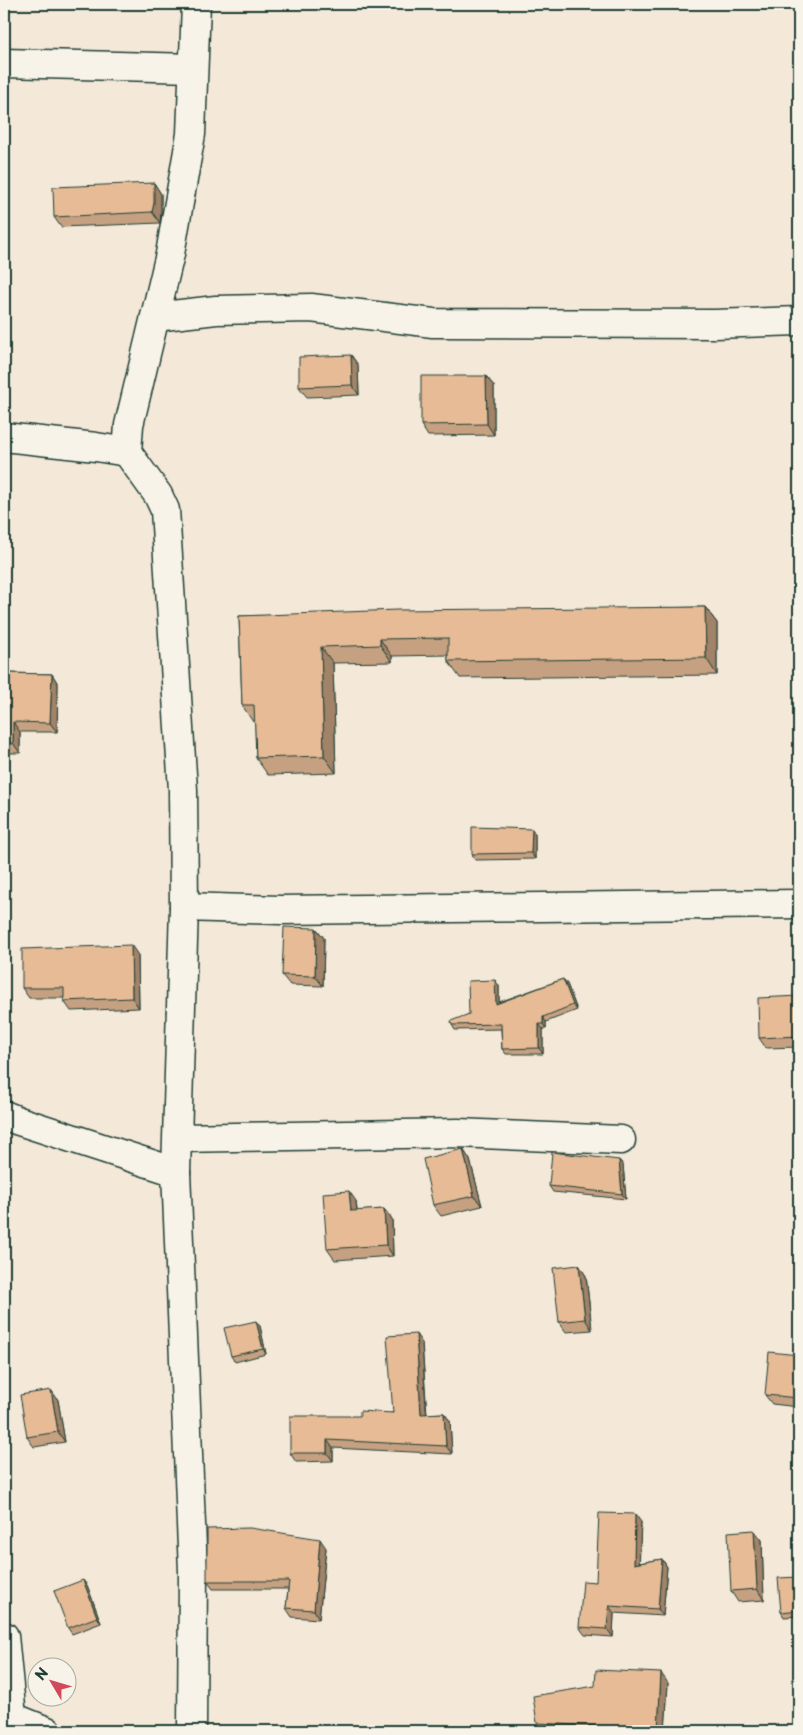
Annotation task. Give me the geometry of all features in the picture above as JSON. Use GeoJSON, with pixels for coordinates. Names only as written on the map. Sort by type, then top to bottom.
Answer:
{"type":"FeatureCollection","features":[{"type":"Feature","properties":{"kind":"street"},"geometry":{"type":"LineString","coordinates":[[192,1731],[193,1571],[176,1172],[184,907],[183,790],[165,510],[158,495],[127,452],[129,425],[170,254],[191,134],[196,4]]}},
{"type":"Feature","properties":{"kind":"street"},"geometry":{"type":"LineString","coordinates":[[4,63],[193,68]]}},
{"type":"Feature","properties":{"kind":"street"},"geometry":{"type":"LineString","coordinates":[[155,317],[216,310],[311,308],[433,323],[714,324],[799,321]]}},
{"type":"Feature","properties":{"kind":"street"},"geometry":{"type":"LineString","coordinates":[[4,437],[127,452]]}},
{"type":"Feature","properties":{"kind":"street"},"geometry":{"type":"LineString","coordinates":[[184,907],[280,910],[799,904]]}},
{"type":"Feature","properties":{"kind":"street"},"geometry":{"type":"LineString","coordinates":[[4,1115],[176,1172]]}},
{"type":"Feature","properties":{"kind":"street"},"geometry":{"type":"LineString","coordinates":[[178,1138],[458,1133],[621,1140]]}},
{"type":"Feature","properties":{"kind":"street"},"geometry":{"type":"LineString","coordinates":[[4,1636],[8,1716],[47,1731]]}},
{"type":"Feature","properties":{"kind":"building"},"geometry":{"type":"Polygon","coordinates":[[[154,183],[152,212],[54,217],[53,187],[154,183]]]}},
{"type":"Feature","properties":{"kind":"building"},"geometry":{"type":"Polygon","coordinates":[[[351,355],[352,385],[299,387],[299,357],[351,355]]]}},
{"type":"Feature","properties":{"kind":"building"},"geometry":{"type":"Polygon","coordinates":[[[421,376],[486,376],[487,424],[421,425],[421,376]]]}},
{"type":"Feature","properties":{"kind":"building"},"geometry":{"type":"Polygon","coordinates":[[[705,607],[706,658],[448,661],[448,638],[380,639],[380,645],[321,647],[324,756],[256,758],[254,705],[242,705],[239,616],[397,610],[705,607]]]}},
{"type":"Feature","properties":{"kind":"building"},"geometry":{"type":"Polygon","coordinates":[[[4,673],[52,674],[50,723],[13,722],[13,743],[4,743],[4,673]]]}},
{"type":"Feature","properties":{"kind":"building"},"geometry":{"type":"Polygon","coordinates":[[[472,827],[532,829],[531,853],[472,854],[472,827]]]}},
{"type":"Feature","properties":{"kind":"building"},"geometry":{"type":"Polygon","coordinates":[[[284,927],[316,928],[315,976],[282,975],[284,927]]]}},
{"type":"Feature","properties":{"kind":"building"},"geometry":{"type":"Polygon","coordinates":[[[131,945],[132,998],[64,1001],[64,988],[22,988],[22,949],[131,945]]]}},
{"type":"Feature","properties":{"kind":"building"},"geometry":{"type":"Polygon","coordinates":[[[563,979],[573,1005],[543,1017],[543,1024],[539,1024],[539,1048],[502,1049],[501,1024],[452,1025],[451,1021],[469,1014],[468,981],[495,980],[496,1004],[563,979]]]}},
{"type":"Feature","properties":{"kind":"building"},"geometry":{"type":"Polygon","coordinates":[[[799,996],[799,1036],[759,1038],[758,998],[799,996]]]}},
{"type":"Feature","properties":{"kind":"building"},"geometry":{"type":"Polygon","coordinates":[[[463,1149],[474,1196],[433,1205],[423,1159],[463,1149]]]}},
{"type":"Feature","properties":{"kind":"building"},"geometry":{"type":"Polygon","coordinates":[[[552,1152],[619,1160],[622,1194],[549,1186],[552,1152]]]}},
{"type":"Feature","properties":{"kind":"building"},"geometry":{"type":"Polygon","coordinates":[[[349,1191],[351,1211],[384,1209],[386,1245],[327,1249],[323,1193],[349,1191]]]}},
{"type":"Feature","properties":{"kind":"building"},"geometry":{"type":"Polygon","coordinates":[[[579,1265],[585,1319],[559,1322],[553,1268],[579,1265]]]}},
{"type":"Feature","properties":{"kind":"building"},"geometry":{"type":"Polygon","coordinates":[[[256,1321],[263,1349],[231,1356],[224,1328],[256,1321]]]}},
{"type":"Feature","properties":{"kind":"building"},"geometry":{"type":"Polygon","coordinates":[[[416,1334],[421,1414],[444,1413],[446,1446],[327,1440],[327,1453],[290,1453],[290,1416],[360,1416],[360,1411],[393,1413],[387,1336],[416,1334]]]}},
{"type":"Feature","properties":{"kind":"building"},"geometry":{"type":"Polygon","coordinates":[[[769,1352],[799,1355],[799,1398],[765,1395],[769,1352]]]}},
{"type":"Feature","properties":{"kind":"building"},"geometry":{"type":"Polygon","coordinates":[[[51,1390],[58,1432],[27,1437],[20,1395],[51,1390]]]}},
{"type":"Feature","properties":{"kind":"building"},"geometry":{"type":"Polygon","coordinates":[[[599,1513],[635,1514],[634,1564],[662,1559],[658,1609],[609,1606],[607,1629],[579,1627],[583,1581],[596,1582],[599,1513]]]}},
{"type":"Feature","properties":{"kind":"building"},"geometry":{"type":"Polygon","coordinates":[[[250,1528],[320,1539],[314,1610],[286,1608],[289,1581],[207,1581],[207,1529],[250,1528]]]}},
{"type":"Feature","properties":{"kind":"building"},"geometry":{"type":"Polygon","coordinates":[[[754,1530],[757,1589],[731,1591],[728,1532],[754,1530]]]}},
{"type":"Feature","properties":{"kind":"building"},"geometry":{"type":"Polygon","coordinates":[[[799,1577],[799,1610],[781,1612],[778,1578],[799,1577]]]}},
{"type":"Feature","properties":{"kind":"building"},"geometry":{"type":"Polygon","coordinates":[[[83,1580],[97,1617],[68,1628],[54,1591],[83,1580]]]}},
{"type":"Feature","properties":{"kind":"building"},"geometry":{"type":"Polygon","coordinates":[[[596,1670],[661,1673],[658,1729],[537,1723],[533,1696],[595,1686],[596,1670]]]}}]}
